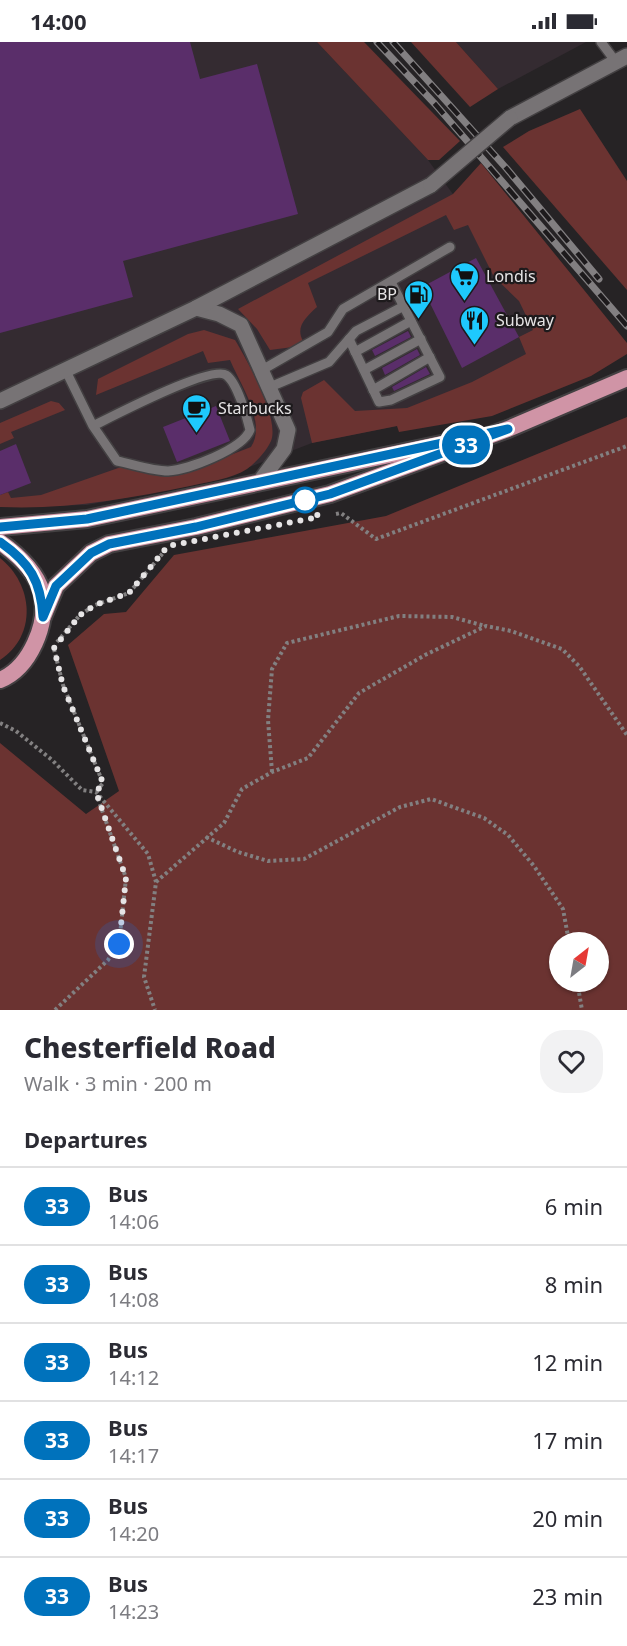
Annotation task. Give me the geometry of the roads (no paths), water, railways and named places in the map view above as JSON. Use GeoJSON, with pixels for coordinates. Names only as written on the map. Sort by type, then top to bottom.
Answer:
{"type":"FeatureCollection","features":[{"type":"Feature","properties":{"kind":"highway"},"geometry":{"type":"LineString","coordinates":[[0,680],[19,668],[29,653],[56,586],[91,553],[109,544],[196,527],[330,494],[508,429],[588,397],[627,378]]}},
{"type":"Feature","properties":{"kind":"highway"},"geometry":{"type":"LineString","coordinates":[[0,527],[87,519],[166,504],[261,480],[508,429]]}},
{"type":"Feature","properties":{"kind":"highway"},"geometry":{"type":"LineString","coordinates":[[0,542],[18,555],[31,572],[42,592],[43,617]]}},
{"type":"Feature","properties":{"kind":"street"},"geometry":{"type":"LineString","coordinates":[[0,401],[196,308],[431,185],[510,118],[621,59]]}},
{"type":"Feature","properties":{"kind":"street"},"geometry":{"type":"LineString","coordinates":[[196,308],[219,314],[241,325],[288,430],[284,448],[261,480]]}},
{"type":"Feature","properties":{"kind":"lane"},"geometry":{"type":"LineString","coordinates":[[601,42],[621,59]]}},
{"type":"Feature","properties":{"kind":"lane"},"geometry":{"type":"LineString","coordinates":[[262,370],[328,332],[343,309],[450,247]]}},
{"type":"Feature","properties":{"kind":"lane"},"geometry":{"type":"LineString","coordinates":[[349,339],[379,402],[392,400],[440,377],[391,282]]}},
{"type":"Feature","properties":{"kind":"lane"},"geometry":{"type":"LineString","coordinates":[[270,387],[329,362],[356,331],[404,306]]}},
{"type":"Feature","properties":{"kind":"lane"},"geometry":{"type":"LineString","coordinates":[[355,352],[411,321]]}},
{"type":"Feature","properties":{"kind":"lane"},"geometry":{"type":"LineString","coordinates":[[364,370],[421,339]]}},
{"type":"Feature","properties":{"kind":"lane"},"geometry":{"type":"LineString","coordinates":[[373,390],[430,357]]}},
{"type":"Feature","properties":{"kind":"lane"},"geometry":{"type":"LineString","coordinates":[[66,370],[93,426],[117,461],[168,471],[223,453],[243,442],[250,430],[230,380],[219,373],[124,410],[93,426]]}},
{"type":"Feature","properties":{"kind":"railway"},"geometry":{"type":"LineString","coordinates":[[377,42],[435,104],[627,326]]}},
{"type":"Feature","properties":{"kind":"railway"},"geometry":{"type":"LineString","coordinates":[[393,42],[507,169],[599,279]]}},
{"type":"Feature","properties":{"kind":"place","name":"Londis"},"geometry":{"type":"Point","coordinates":[465,302]}},
{"type":"Feature","properties":{"kind":"place","name":"BP"},"geometry":{"type":"Point","coordinates":[418,320]}},
{"type":"Feature","properties":{"kind":"place","name":"Subway"},"geometry":{"type":"Point","coordinates":[475,346]}},
{"type":"Feature","properties":{"kind":"place","name":"Starbucks"},"geometry":{"type":"Point","coordinates":[197,434]}}]}
